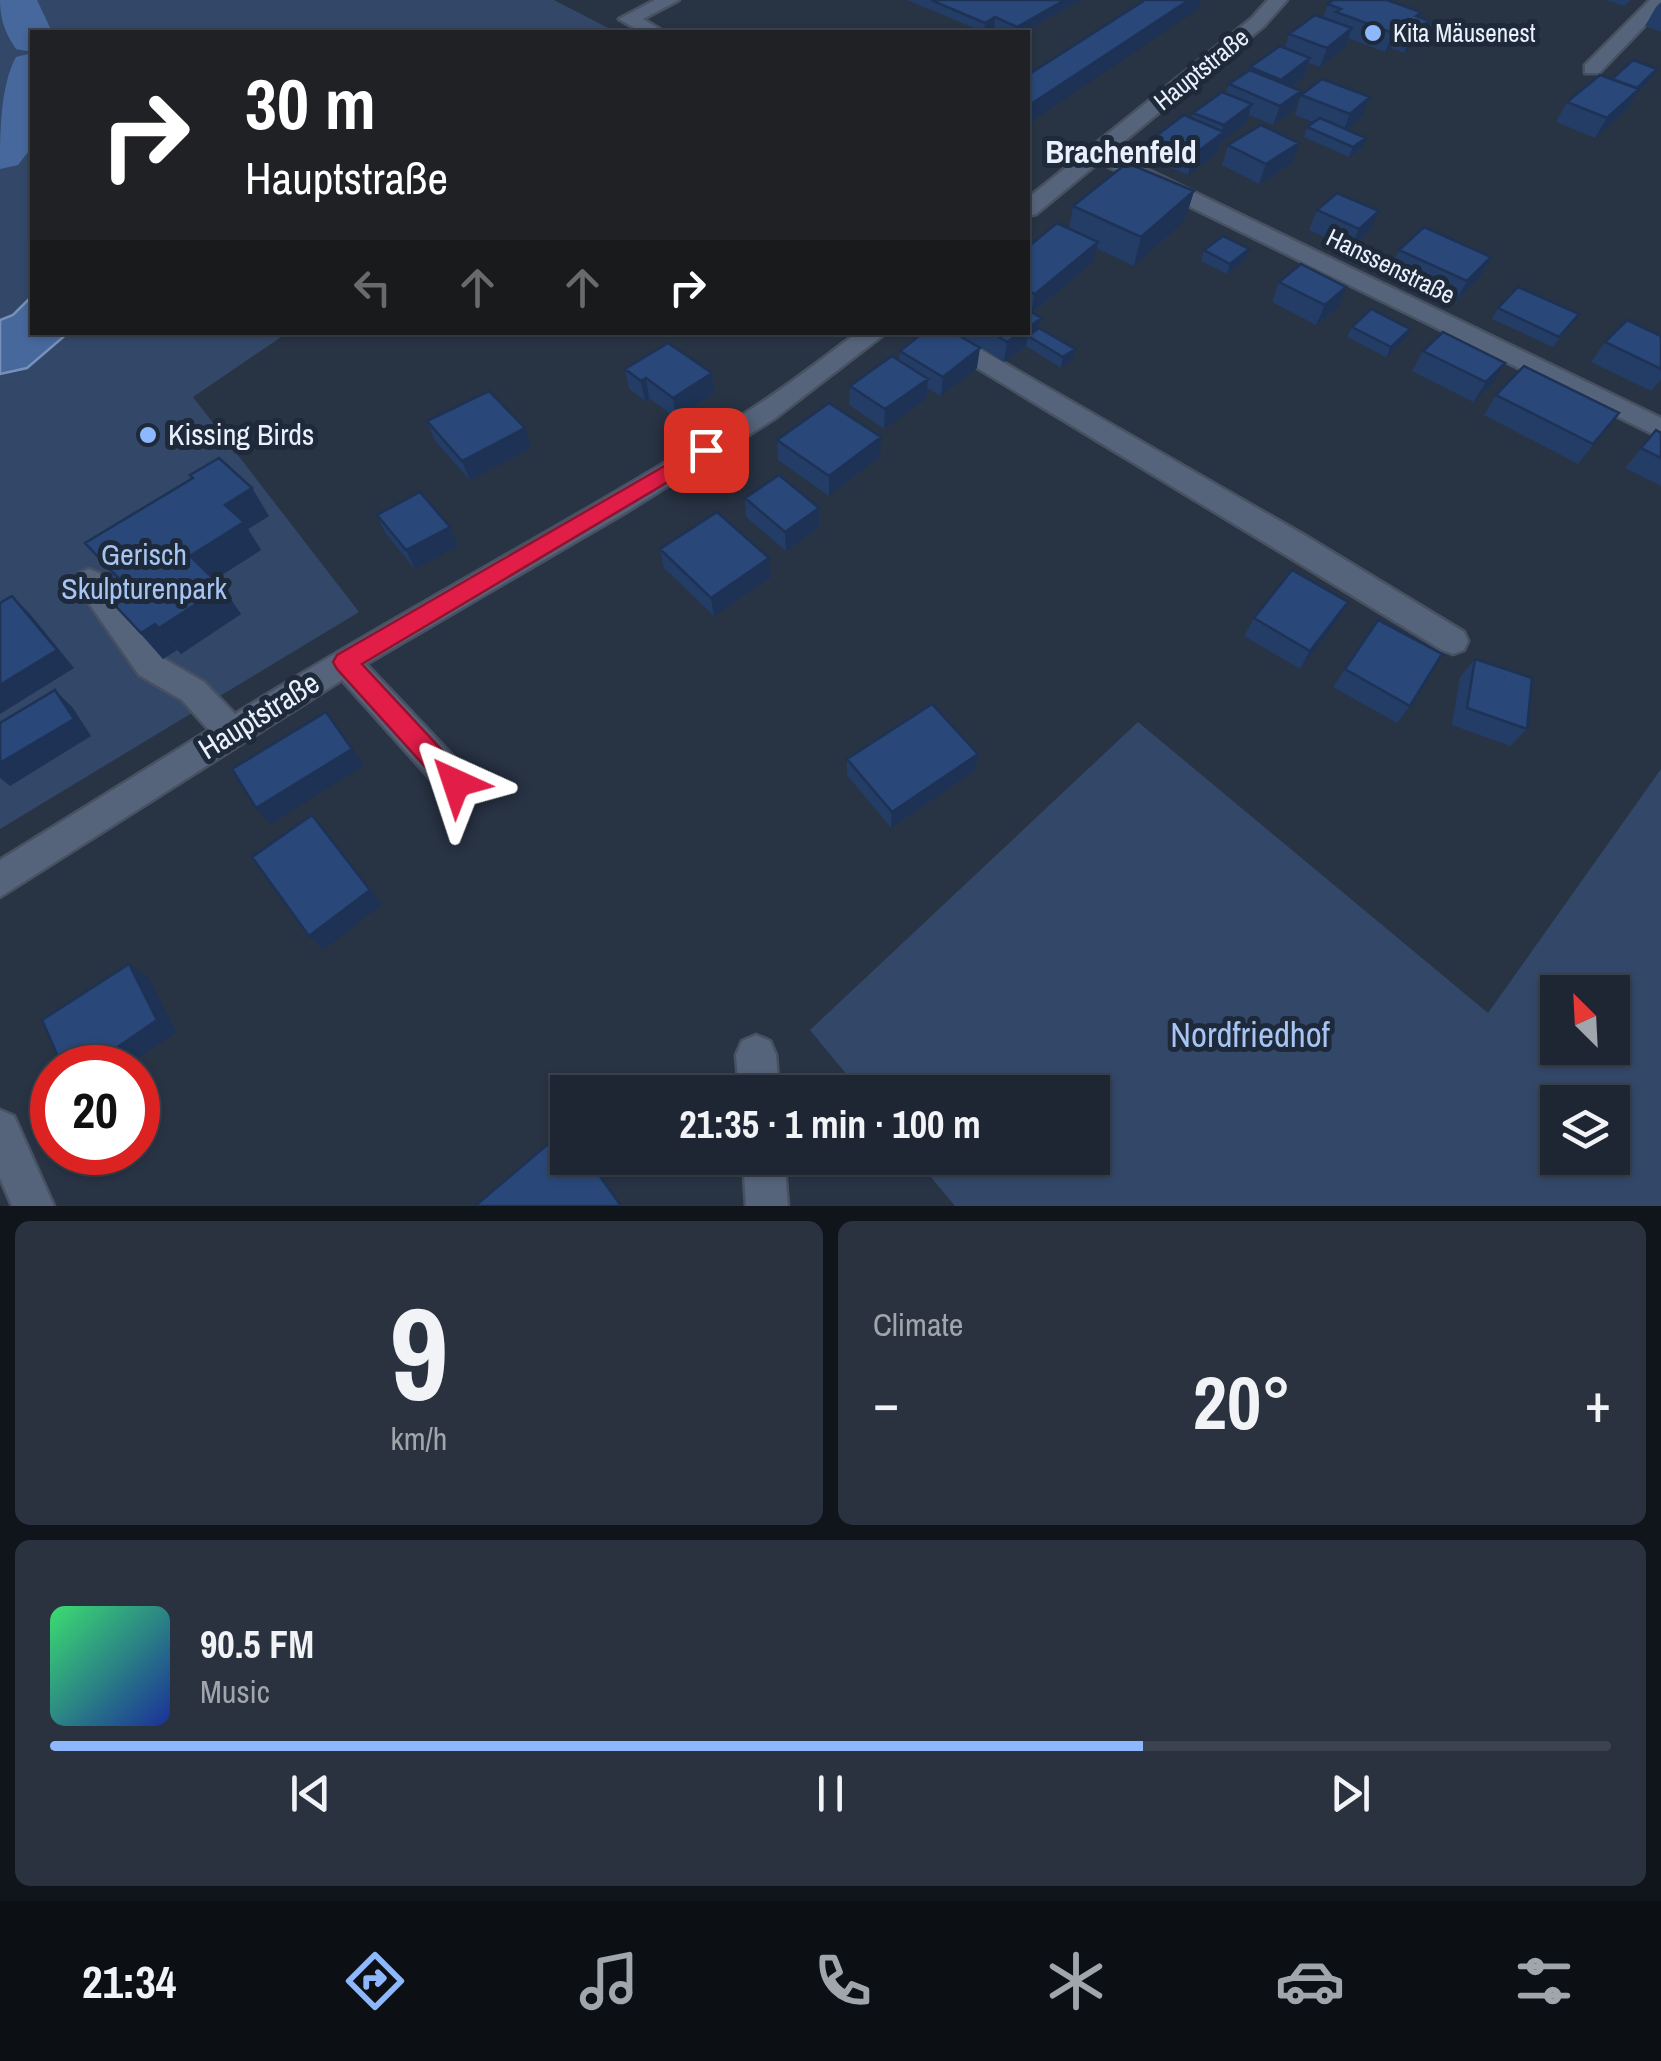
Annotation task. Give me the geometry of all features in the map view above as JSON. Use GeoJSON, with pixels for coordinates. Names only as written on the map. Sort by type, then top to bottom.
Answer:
{"type":"FeatureCollection","features":[{"type":"Feature","properties":{"kind":"street"},"geometry":{"type":"LineString","coordinates":[[650,30],[628,20],[670,0]]}},
{"type":"Feature","properties":{"kind":"street","name":"Hauptstraße"},"geometry":{"type":"LineString","coordinates":[[1030,206],[1258,22],[1278,0]]}},
{"type":"Feature","properties":{"kind":"street"},"geometry":{"type":"LineString","coordinates":[[1592,69],[1660,0]]}},
{"type":"Feature","properties":{"kind":"street","name":"Hanssenstraße"},"geometry":{"type":"LineString","coordinates":[[1097,153],[1661,429]]}},
{"type":"Feature","properties":{"kind":"street","name":"Hauptstraße"},"geometry":{"type":"LineString","coordinates":[[0,880],[345,662],[765,414],[872,335]]}},
{"type":"Feature","properties":{"kind":"street"},"geometry":{"type":"LineString","coordinates":[[935,335],[1294,543],[1453,641]]}},
{"type":"Feature","properties":{"kind":"street"},"geometry":{"type":"LineString","coordinates":[[89,581],[150,666],[193,691],[232,732]]}},
{"type":"Feature","properties":{"kind":"street"},"geometry":{"type":"LineString","coordinates":[[345,662],[456,783]]}},
{"type":"Feature","properties":{"kind":"street"},"geometry":{"type":"LineString","coordinates":[[0,1130],[34,1206]]}},
{"type":"Feature","properties":{"kind":"street"},"geometry":{"type":"LineString","coordinates":[[765,1175],[767,1206]]}},
{"type":"Feature","properties":{"kind":"green space","name":"Gerisch Skulpturenpark"},"geometry":{"type":"Polygon","coordinates":[[[0,0],[554,0],[612,30],[30,30],[30,335],[284,335],[193,397],[359,612],[0,829],[0,0]]]}},
{"type":"Feature","properties":{"kind":"green space","name":"Nordfriedhof"},"geometry":{"type":"Polygon","coordinates":[[[1138,722],[1488,1013],[1661,769],[1661,1206],[955,1206],[929,1175],[1110,1175],[1110,1075],[847,1075],[810,1030],[1138,722]]]}},
{"type":"Feature","properties":{"kind":"shaded area"},"geometry":{"type":"Polygon","coordinates":[[[30,298],[30,335],[66,335],[27,368],[0,374],[0,320],[13,315],[30,298]]]}},
{"type":"Feature","properties":{"kind":"building"},"geometry":{"type":"Polygon","coordinates":[[[931,0],[1065,0],[1017,27],[995,17],[985,23],[931,0]]]}},
{"type":"Feature","properties":{"kind":"building"},"geometry":{"type":"Polygon","coordinates":[[[1145,0],[1189,0],[1030,105],[1030,74],[1145,0]]]}},
{"type":"Feature","properties":{"kind":"building"},"geometry":{"type":"Polygon","coordinates":[[[1333,0],[1387,0],[1421,12],[1416,16],[1429,21],[1412,34],[1399,29],[1393,33],[1336,12],[1341,9],[1328,4],[1333,0]]]}},
{"type":"Feature","properties":{"kind":"building"},"geometry":{"type":"Polygon","coordinates":[[[1315,15],[1352,28],[1327,48],[1289,34],[1315,15]]]}},
{"type":"Feature","properties":{"kind":"building"},"geometry":{"type":"Polygon","coordinates":[[[1280,46],[1310,58],[1281,80],[1250,67],[1280,46]]]}},
{"type":"Feature","properties":{"kind":"building"},"geometry":{"type":"Polygon","coordinates":[[[1633,60],[1657,69],[1637,88],[1612,79],[1633,60]]]}},
{"type":"Feature","properties":{"kind":"building"},"geometry":{"type":"Polygon","coordinates":[[[1250,70],[1301,91],[1280,106],[1229,84],[1250,70]]]}},
{"type":"Feature","properties":{"kind":"building"},"geometry":{"type":"Polygon","coordinates":[[[1600,75],[1639,89],[1607,118],[1567,102],[1600,75]]]}},
{"type":"Feature","properties":{"kind":"building"},"geometry":{"type":"Polygon","coordinates":[[[1322,79],[1370,97],[1350,114],[1301,95],[1322,79]]]}},
{"type":"Feature","properties":{"kind":"building"},"geometry":{"type":"Polygon","coordinates":[[[1222,92],[1252,104],[1224,125],[1193,113],[1222,92]]]}},
{"type":"Feature","properties":{"kind":"building"},"geometry":{"type":"Polygon","coordinates":[[[1184,115],[1224,132],[1193,155],[1153,138],[1184,115]]]}},
{"type":"Feature","properties":{"kind":"building"},"geometry":{"type":"Polygon","coordinates":[[[1320,118],[1366,138],[1353,147],[1307,127],[1320,118]]]}},
{"type":"Feature","properties":{"kind":"building"},"geometry":{"type":"Polygon","coordinates":[[[1261,125],[1299,143],[1266,164],[1228,145],[1261,125]]]}},
{"type":"Feature","properties":{"kind":"building"},"geometry":{"type":"Polygon","coordinates":[[[1127,163],[1194,191],[1141,237],[1073,206],[1127,163]]]}},
{"type":"Feature","properties":{"kind":"building"},"geometry":{"type":"Polygon","coordinates":[[[1337,193],[1379,211],[1359,229],[1317,210],[1337,193]]]}},
{"type":"Feature","properties":{"kind":"building"},"geometry":{"type":"Polygon","coordinates":[[[1057,223],[1098,242],[1035,294],[1030,292],[1030,245],[1057,223]]]}},
{"type":"Feature","properties":{"kind":"building"},"geometry":{"type":"Polygon","coordinates":[[[1424,227],[1491,257],[1467,281],[1399,250],[1424,227]]]}},
{"type":"Feature","properties":{"kind":"building"},"geometry":{"type":"Polygon","coordinates":[[[1223,236],[1249,249],[1230,264],[1204,250],[1223,236]]]}},
{"type":"Feature","properties":{"kind":"building"},"geometry":{"type":"Polygon","coordinates":[[[1301,264],[1346,287],[1325,305],[1279,282],[1301,264]]]}},
{"type":"Feature","properties":{"kind":"building"},"geometry":{"type":"Polygon","coordinates":[[[1518,287],[1579,314],[1559,337],[1498,308],[1518,287]]]}},
{"type":"Feature","properties":{"kind":"building"},"geometry":{"type":"Polygon","coordinates":[[[1371,309],[1410,329],[1391,347],[1352,327],[1371,309]]]}},
{"type":"Feature","properties":{"kind":"building"},"geometry":{"type":"Polygon","coordinates":[[[1030,311],[1041,318],[1030,326],[1030,311]]]}},
{"type":"Feature","properties":{"kind":"building"},"geometry":{"type":"Polygon","coordinates":[[[1627,320],[1661,336],[1661,369],[1605,342],[1627,320]]]}},
{"type":"Feature","properties":{"kind":"building"},"geometry":{"type":"Polygon","coordinates":[[[1039,328],[1075,349],[1063,357],[1030,335],[1039,328]]]}},
{"type":"Feature","properties":{"kind":"building"},"geometry":{"type":"Polygon","coordinates":[[[1443,332],[1505,363],[1486,382],[1423,351],[1443,332]]]}},
{"type":"Feature","properties":{"kind":"building"},"geometry":{"type":"Polygon","coordinates":[[[920,335],[958,335],[980,348],[943,377],[900,351],[920,335]]]}},
{"type":"Feature","properties":{"kind":"building"},"geometry":{"type":"Polygon","coordinates":[[[996,335],[1017,335],[1007,342],[996,335]]]}},
{"type":"Feature","properties":{"kind":"building"},"geometry":{"type":"Polygon","coordinates":[[[668,343],[712,373],[673,398],[646,378],[641,381],[625,369],[668,343]]]}},
{"type":"Feature","properties":{"kind":"building"},"geometry":{"type":"Polygon","coordinates":[[[892,356],[928,379],[885,409],[850,386],[892,356]]]}},
{"type":"Feature","properties":{"kind":"building"},"geometry":{"type":"Polygon","coordinates":[[[1524,366],[1619,413],[1593,444],[1496,395],[1524,366]]]}},
{"type":"Feature","properties":{"kind":"building"},"geometry":{"type":"Polygon","coordinates":[[[489,391],[525,428],[462,461],[427,421],[489,391]]]}},
{"type":"Feature","properties":{"kind":"building"},"geometry":{"type":"Polygon","coordinates":[[[829,403],[881,437],[829,476],[777,440],[829,403]]]}},
{"type":"Feature","properties":{"kind":"building"},"geometry":{"type":"Polygon","coordinates":[[[1656,430],[1661,433],[1661,458],[1641,448],[1656,430]]]}},
{"type":"Feature","properties":{"kind":"building"},"geometry":{"type":"Polygon","coordinates":[[[219,458],[252,488],[225,505],[244,522],[190,556],[222,587],[159,628],[155,624],[141,633],[109,599],[127,587],[85,543],[219,458]]]}},
{"type":"Feature","properties":{"kind":"building"},"geometry":{"type":"Polygon","coordinates":[[[779,475],[819,508],[785,532],[745,498],[779,475]]]}},
{"type":"Feature","properties":{"kind":"building"},"geometry":{"type":"Polygon","coordinates":[[[420,492],[450,527],[406,550],[377,515],[420,492]]]}},
{"type":"Feature","properties":{"kind":"building"},"geometry":{"type":"Polygon","coordinates":[[[717,512],[769,558],[711,598],[660,549],[717,512]]]}},
{"type":"Feature","properties":{"kind":"building"},"geometry":{"type":"Polygon","coordinates":[[[1292,570],[1348,602],[1310,651],[1254,618],[1292,570]]]}},
{"type":"Feature","properties":{"kind":"building"},"geometry":{"type":"Polygon","coordinates":[[[12,596],[57,650],[0,685],[0,603],[12,596]]]}},
{"type":"Feature","properties":{"kind":"building"},"geometry":{"type":"Polygon","coordinates":[[[1378,620],[1442,654],[1410,706],[1345,669],[1378,620]]]}},
{"type":"Feature","properties":{"kind":"building"},"geometry":{"type":"Polygon","coordinates":[[[1475,659],[1532,678],[1527,729],[1467,708],[1475,659]]]}},
{"type":"Feature","properties":{"kind":"building"},"geometry":{"type":"Polygon","coordinates":[[[55,690],[74,719],[0,763],[0,723],[55,690]]]}},
{"type":"Feature","properties":{"kind":"building"},"geometry":{"type":"Polygon","coordinates":[[[932,704],[978,754],[892,812],[847,759],[932,704]]]}},
{"type":"Feature","properties":{"kind":"building"},"geometry":{"type":"Polygon","coordinates":[[[326,712],[352,749],[256,808],[232,769],[326,712]]]}},
{"type":"Feature","properties":{"kind":"building"},"geometry":{"type":"Polygon","coordinates":[[[312,815],[370,890],[309,936],[252,857],[312,815]]]}},
{"type":"Feature","properties":{"kind":"building"},"geometry":{"type":"Polygon","coordinates":[[[129,964],[157,1020],[121,1045],[53,1045],[42,1020],[129,964]]]}},
{"type":"Feature","properties":{"kind":"building"},"geometry":{"type":"Polygon","coordinates":[[[550,1142],[550,1175],[599,1175],[621,1206],[475,1206],[550,1142]]]}},
{"type":"Feature","properties":{"kind":"waterway"},"geometry":{"type":"LineString","coordinates":[[15,0],[30,34]]}},
{"type":"Feature","properties":{"kind":"waterway"},"geometry":{"type":"LineString","coordinates":[[0,154],[20,126],[30,81]]}},
{"type":"Feature","properties":{"kind":"place","name":"Kita Mäusenest"},"geometry":{"type":"Point","coordinates":[1373,33]}},
{"type":"Feature","properties":{"kind":"place","name":"Kissing Birds"},"geometry":{"type":"Point","coordinates":[148,435]}},
{"type":"Feature","properties":{"kind":"district","name":"Brachenfeld"},"geometry":{"type":"Point","coordinates":[1121,152]}},
{"type":"Feature","properties":{"kind":"route"},"geometry":{"type":"LineString","coordinates":[[456,783],[345,662],[706,450]]}}]}
